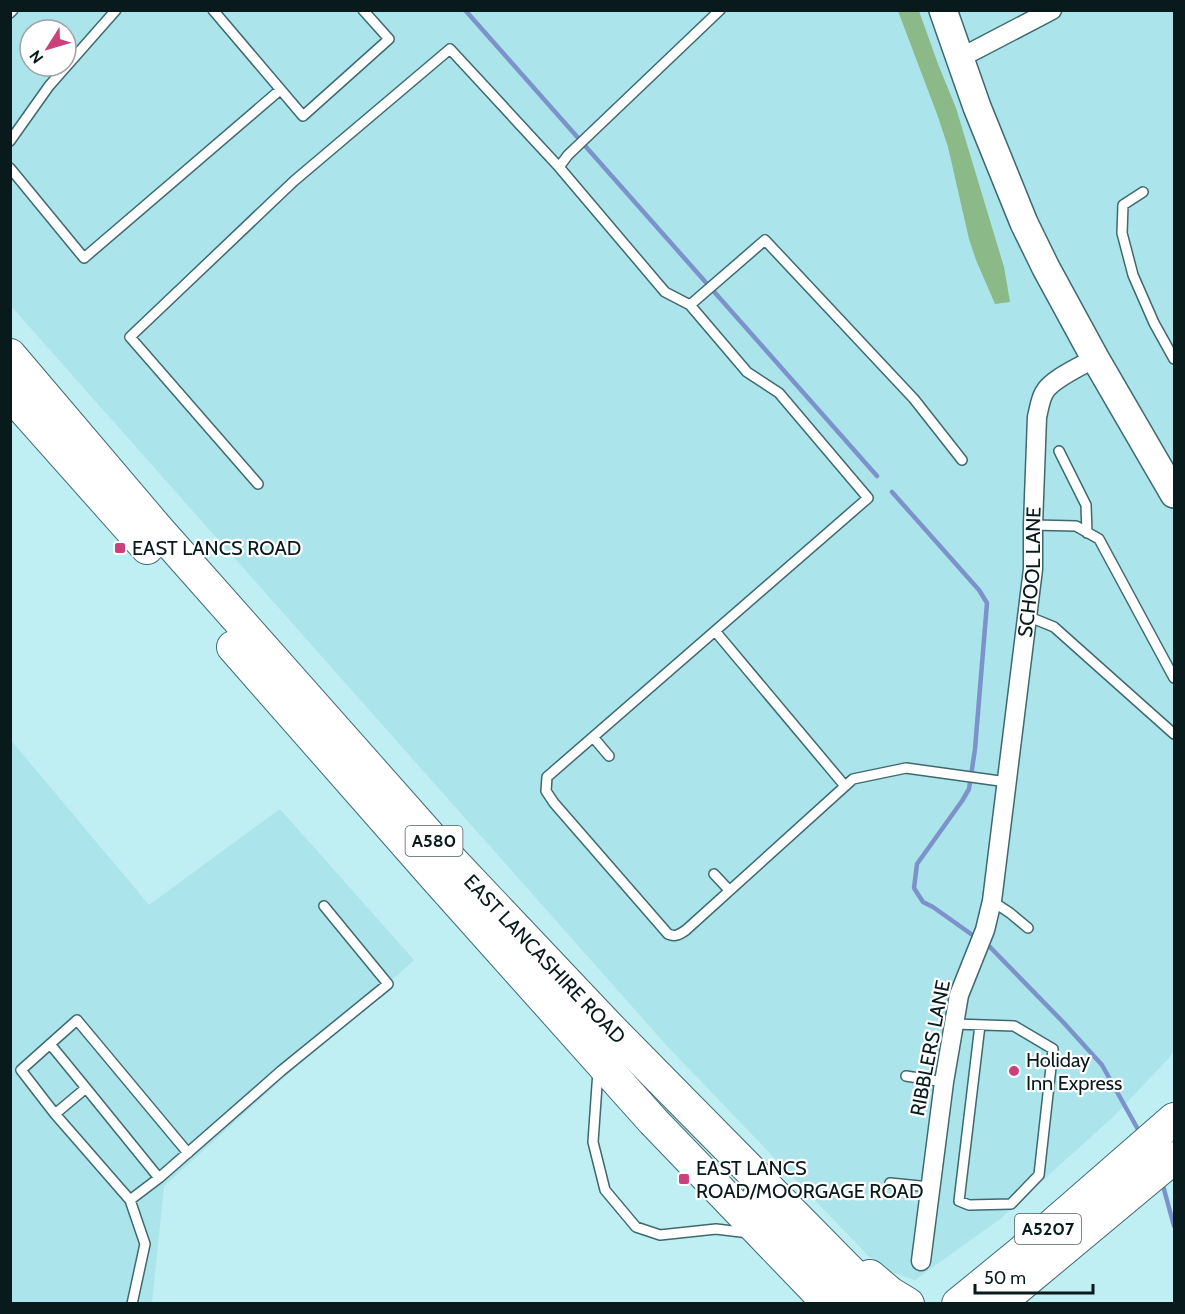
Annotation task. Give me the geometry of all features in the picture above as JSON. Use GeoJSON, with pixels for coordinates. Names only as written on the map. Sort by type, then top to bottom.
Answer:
{"type":"FeatureCollection","features":[{"type":"Feature","properties":{"kind":"highway","name":"EAST LANCASHIRE ROAD"},"geometry":{"type":"LineString","coordinates":[[10,355],[164,536],[451,860],[608,1026],[882,1304]]}},
{"type":"Feature","properties":{"kind":"highway","name":"EAST LANCASHIRE ROAD"},"geometry":{"type":"LineString","coordinates":[[10,394],[442,886],[599,1061],[653,1121],[829,1304]]}},
{"type":"Feature","properties":{"kind":"highway","name":"A5207"},"geometry":{"type":"LineString","coordinates":[[958,1304],[1018,1255],[1159,1152]]}},
{"type":"Feature","properties":{"kind":"highway","name":"A5207"},"geometry":{"type":"LineString","coordinates":[[998,1304],[1159,1152]]}},
{"type":"Feature","properties":{"kind":"highway"},"geometry":{"type":"LineString","coordinates":[[743,1162],[775,1183],[877,1284],[908,1304]]}},
{"type":"Feature","properties":{"kind":"main road"},"geometry":{"type":"LineString","coordinates":[[943,10],[999,164],[1024,223],[1095,358],[1174,494]]}},
{"type":"Feature","properties":{"kind":"main road"},"geometry":{"type":"LineString","coordinates":[[608,1026],[633,1065],[855,1304]]}},
{"type":"Feature","properties":{"kind":"street"},"geometry":{"type":"LineString","coordinates":[[960,58],[1052,10]]}},
{"type":"Feature","properties":{"kind":"street","name":"SCHOOL LANE"},"geometry":{"type":"LineString","coordinates":[[1003,812],[1033,569],[1037,417],[1045,391],[1056,381],[1095,358]]}},
{"type":"Feature","properties":{"kind":"street","name":"RIBBLERS LANE"},"geometry":{"type":"LineString","coordinates":[[921,1261],[944,1082],[959,995],[985,930],[992,901],[1003,812]]}},
{"type":"Feature","properties":{"kind":"lane"},"geometry":{"type":"LineString","coordinates":[[10,141],[49,86],[116,10]]}},
{"type":"Feature","properties":{"kind":"lane"},"geometry":{"type":"LineString","coordinates":[[213,10],[303,116],[389,39],[363,10]]}},
{"type":"Feature","properties":{"kind":"lane"},"geometry":{"type":"LineString","coordinates":[[559,167],[574,149],[720,10]]}},
{"type":"Feature","properties":{"kind":"lane"},"geometry":{"type":"LineString","coordinates":[[258,484],[130,337],[294,181],[450,49],[559,167],[665,292],[690,305],[747,372],[779,393],[868,498],[547,777],[546,791],[554,803],[668,934],[673,936],[680,934],[853,779],[906,768],[1007,782]]}},
{"type":"Feature","properties":{"kind":"lane"},"geometry":{"type":"LineString","coordinates":[[10,168],[84,258],[280,90]]}},
{"type":"Feature","properties":{"kind":"lane"},"geometry":{"type":"LineString","coordinates":[[1143,192],[1123,205],[1122,233],[1133,275],[1154,324],[1174,359]]}},
{"type":"Feature","properties":{"kind":"lane"},"geometry":{"type":"LineString","coordinates":[[690,305],[765,240],[914,399],[962,460]]}},
{"type":"Feature","properties":{"kind":"lane"},"geometry":{"type":"LineString","coordinates":[[1059,451],[1086,505],[1087,533]]}},
{"type":"Feature","properties":{"kind":"lane"},"geometry":{"type":"LineString","coordinates":[[1033,525],[1076,526],[1099,539],[1174,678]]}},
{"type":"Feature","properties":{"kind":"lane"},"geometry":{"type":"LineString","coordinates":[[1027,616],[1054,627],[1174,734]]}},
{"type":"Feature","properties":{"kind":"lane"},"geometry":{"type":"LineString","coordinates":[[715,632],[845,786]]}},
{"type":"Feature","properties":{"kind":"lane"},"geometry":{"type":"LineString","coordinates":[[593,737],[609,756]]}},
{"type":"Feature","properties":{"kind":"lane"},"geometry":{"type":"LineString","coordinates":[[714,874],[729,890]]}},
{"type":"Feature","properties":{"kind":"lane"},"geometry":{"type":"LineString","coordinates":[[992,901],[1028,928]]}},
{"type":"Feature","properties":{"kind":"lane"},"geometry":{"type":"LineString","coordinates":[[130,1200],[159,1178],[281,1071],[388,984],[324,906]]}},
{"type":"Feature","properties":{"kind":"lane"},"geometry":{"type":"LineString","coordinates":[[132,1304],[145,1244],[130,1200],[55,1114],[21,1070],[77,1020],[188,1153]]}},
{"type":"Feature","properties":{"kind":"lane"},"geometry":{"type":"LineString","coordinates":[[955,1024],[1014,1026],[1053,1049],[1039,1175],[1011,1204],[969,1205],[959,1201],[980,1025]]}},
{"type":"Feature","properties":{"kind":"lane"},"geometry":{"type":"LineString","coordinates":[[50,1044],[159,1178]]}},
{"type":"Feature","properties":{"kind":"lane"},"geometry":{"type":"LineString","coordinates":[[599,1061],[593,1142],[605,1190],[636,1227],[660,1235],[716,1229],[763,1236]]}},
{"type":"Feature","properties":{"kind":"lane"},"geometry":{"type":"LineString","coordinates":[[906,1076],[944,1082]]}},
{"type":"Feature","properties":{"kind":"lane"},"geometry":{"type":"LineString","coordinates":[[55,1114],[86,1088]]}},
{"type":"Feature","properties":{"kind":"lane"},"geometry":{"type":"LineString","coordinates":[[890,1184],[930,1187]]}},
{"type":"Feature","properties":{"kind":"shaded area"},"geometry":{"type":"Polygon","coordinates":[[[10,11],[1174,11],[1174,1051],[1113,1117],[1000,1219],[915,1280],[880,1268],[668,1047],[11,306],[10,11]]]}},
{"type":"Feature","properties":{"kind":"shaded area"},"geometry":{"type":"Polygon","coordinates":[[[10,739],[149,905],[280,809],[414,960],[164,1186],[152,1303],[11,1303],[10,739]]]}},
{"type":"Feature","properties":{"kind":"green space"},"geometry":{"type":"Polygon","coordinates":[[[898,11],[919,11],[956,108],[1004,267],[1010,302],[995,304],[976,260],[948,147],[898,11]]]}},
{"type":"Feature","properties":{"kind":"waterway"},"geometry":{"type":"LineString","coordinates":[[465,10],[877,476]]}},
{"type":"Feature","properties":{"kind":"waterway"},"geometry":{"type":"LineString","coordinates":[[892,492],[979,590],[987,603],[975,749],[969,789],[917,864],[914,888],[923,902],[978,939]]}},
{"type":"Feature","properties":{"kind":"waterway"},"geometry":{"type":"LineString","coordinates":[[985,944],[1063,1022],[1102,1065],[1140,1133]]}},
{"type":"Feature","properties":{"kind":"waterway"},"geometry":{"type":"LineString","coordinates":[[1162,1182],[1174,1226]]}},
{"type":"Feature","properties":{"kind":"place","name":"EAST LANCS ROAD"},"geometry":{"type":"Point","coordinates":[120,548]}},
{"type":"Feature","properties":{"kind":"place","name":"Holiday Inn Express"},"geometry":{"type":"Point","coordinates":[1014,1071]}},
{"type":"Feature","properties":{"kind":"place","name":"EAST LANCS ROAD/MOORGAGE ROAD"},"geometry":{"type":"Point","coordinates":[684,1179]}}]}
